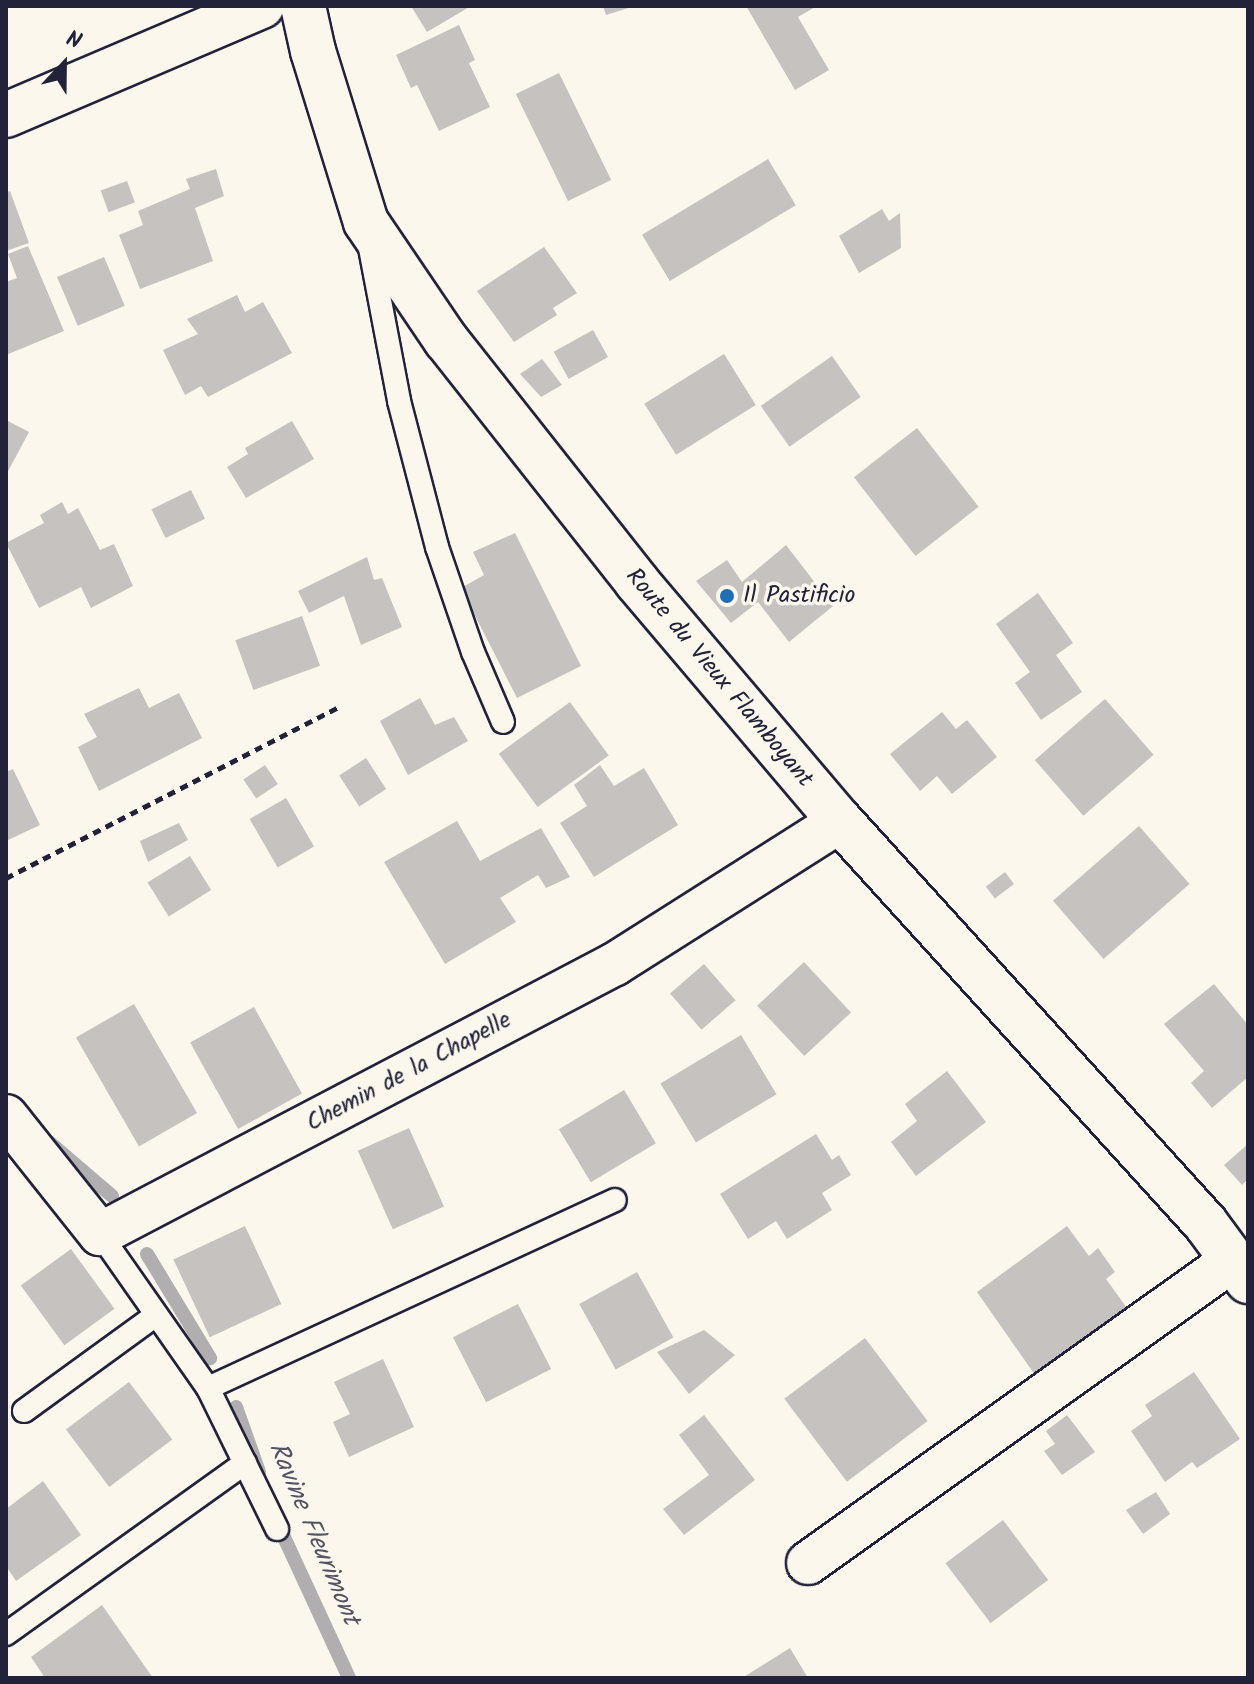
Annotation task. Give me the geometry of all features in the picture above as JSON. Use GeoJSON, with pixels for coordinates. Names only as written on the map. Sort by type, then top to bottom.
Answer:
{"type":"FeatureCollection","features":[{"type":"Feature","properties":{"kind":"main road"},"geometry":{"type":"LineString","coordinates":[[6,115],[262,6]]}},
{"type":"Feature","properties":{"kind":"main road","name":"Route du Vieux Flamboyant"},"geometry":{"type":"LineString","coordinates":[[303,6],[313,51],[366,222],[446,340],[618,558],[840,821],[1241,1270]]}},
{"type":"Feature","properties":{"kind":"street","name":"Chemin de la Chapelle"},"geometry":{"type":"LineString","coordinates":[[100,1234],[615,964],[840,821]]}},
{"type":"Feature","properties":{"kind":"street"},"geometry":{"type":"LineString","coordinates":[[6,1116],[100,1234]]}},
{"type":"Feature","properties":{"kind":"street"},"geometry":{"type":"LineString","coordinates":[[808,1563],[1241,1270]]}},
{"type":"Feature","properties":{"kind":"lane"},"geometry":{"type":"LineString","coordinates":[[366,222],[380,317],[437,547],[473,652],[503,722]]}},
{"type":"Feature","properties":{"kind":"lane"},"geometry":{"type":"LineString","coordinates":[[208,1388],[615,1200]]}},
{"type":"Feature","properties":{"kind":"lane"},"geometry":{"type":"LineString","coordinates":[[100,1234],[208,1388],[277,1529]]}},
{"type":"Feature","properties":{"kind":"lane"},"geometry":{"type":"LineString","coordinates":[[24,1411],[156,1315]]}},
{"type":"Feature","properties":{"kind":"lane"},"geometry":{"type":"LineString","coordinates":[[6,1634],[245,1463]]}},
{"type":"Feature","properties":{"kind":"path"},"geometry":{"type":"LineString","coordinates":[[6,878],[340,706]]}},
{"type":"Feature","properties":{"kind":"building"},"geometry":{"type":"Polygon","coordinates":[[[411,6],[471,6],[427,32],[411,6]]]}},
{"type":"Feature","properties":{"kind":"building"},"geometry":{"type":"Polygon","coordinates":[[[603,6],[632,6],[632,7],[606,15],[603,6]]]}},
{"type":"Feature","properties":{"kind":"building"},"geometry":{"type":"Polygon","coordinates":[[[746,6],[817,6],[798,17],[829,70],[795,90],[746,6]]]}},
{"type":"Feature","properties":{"kind":"building"},"geometry":{"type":"Polygon","coordinates":[[[459,25],[475,60],[469,63],[490,107],[439,131],[417,85],[411,88],[396,55],[459,25]]]}},
{"type":"Feature","properties":{"kind":"building"},"geometry":{"type":"Polygon","coordinates":[[[559,73],[611,180],[568,201],[516,94],[559,73]]]}},
{"type":"Feature","properties":{"kind":"building"},"geometry":{"type":"Polygon","coordinates":[[[768,159],[796,205],[670,281],[642,235],[768,159]]]}},
{"type":"Feature","properties":{"kind":"building"},"geometry":{"type":"Polygon","coordinates":[[[216,169],[224,196],[195,208],[213,261],[140,289],[119,235],[143,225],[138,211],[190,189],[186,179],[216,169]]]}},
{"type":"Feature","properties":{"kind":"building"},"geometry":{"type":"Polygon","coordinates":[[[127,181],[135,203],[109,212],[101,191],[127,181]]]}},
{"type":"Feature","properties":{"kind":"building"},"geometry":{"type":"Polygon","coordinates":[[[10,191],[29,243],[6,251],[6,193],[10,191]]]}},
{"type":"Feature","properties":{"kind":"building"},"geometry":{"type":"Polygon","coordinates":[[[882,209],[889,221],[900,213],[901,248],[859,273],[839,236],[882,209]]]}},
{"type":"Feature","properties":{"kind":"building"},"geometry":{"type":"Polygon","coordinates":[[[28,246],[64,331],[6,355],[6,282],[17,278],[8,254],[28,246]]]}},
{"type":"Feature","properties":{"kind":"building"},"geometry":{"type":"Polygon","coordinates":[[[544,247],[577,293],[553,308],[557,315],[514,342],[477,291],[544,247]]]}},
{"type":"Feature","properties":{"kind":"building"},"geometry":{"type":"Polygon","coordinates":[[[104,257],[125,306],[78,326],[57,277],[104,257]]]}},
{"type":"Feature","properties":{"kind":"building"},"geometry":{"type":"Polygon","coordinates":[[[237,295],[245,312],[263,302],[292,353],[208,397],[201,386],[185,395],[163,350],[198,334],[187,319],[237,295]]]}},
{"type":"Feature","properties":{"kind":"building"},"geometry":{"type":"Polygon","coordinates":[[[593,330],[608,357],[569,379],[554,352],[593,330]]]}},
{"type":"Feature","properties":{"kind":"building"},"geometry":{"type":"Polygon","coordinates":[[[724,354],[756,405],[676,455],[644,404],[724,354]]]}},
{"type":"Feature","properties":{"kind":"building"},"geometry":{"type":"Polygon","coordinates":[[[832,356],[861,397],[789,447],[761,406],[832,356]]]}},
{"type":"Feature","properties":{"kind":"building"},"geometry":{"type":"Polygon","coordinates":[[[542,359],[562,385],[541,397],[520,374],[542,359]]]}},
{"type":"Feature","properties":{"kind":"building"},"geometry":{"type":"Polygon","coordinates":[[[6,420],[29,432],[6,475],[6,420]]]}},
{"type":"Feature","properties":{"kind":"building"},"geometry":{"type":"Polygon","coordinates":[[[292,421],[314,459],[246,498],[227,467],[248,454],[245,448],[292,421]]]}},
{"type":"Feature","properties":{"kind":"building"},"geometry":{"type":"Polygon","coordinates":[[[917,428],[979,507],[916,556],[854,477],[917,428]]]}},
{"type":"Feature","properties":{"kind":"building"},"geometry":{"type":"Polygon","coordinates":[[[191,490],[205,519],[165,538],[151,509],[191,490]]]}},
{"type":"Feature","properties":{"kind":"building"},"geometry":{"type":"Polygon","coordinates":[[[62,502],[68,514],[78,508],[100,550],[114,544],[133,586],[91,608],[81,587],[39,608],[6,543],[44,523],[40,515],[62,502]]]}},
{"type":"Feature","properties":{"kind":"building"},"geometry":{"type":"Polygon","coordinates":[[[515,533],[581,666],[517,698],[461,588],[484,575],[473,552],[515,533]]]}},
{"type":"Feature","properties":{"kind":"building"},"geometry":{"type":"Polygon","coordinates":[[[786,545],[833,606],[789,642],[758,602],[731,623],[696,581],[727,560],[742,582],[786,545]]]}},
{"type":"Feature","properties":{"kind":"building"},"geometry":{"type":"Polygon","coordinates":[[[367,557],[374,580],[382,578],[402,627],[361,645],[344,596],[309,613],[298,591],[367,557]]]}},
{"type":"Feature","properties":{"kind":"building"},"geometry":{"type":"Polygon","coordinates":[[[1038,593],[1073,643],[1056,655],[1082,692],[1041,720],[1015,683],[1030,672],[996,624],[1038,593]]]}},
{"type":"Feature","properties":{"kind":"building"},"geometry":{"type":"Polygon","coordinates":[[[302,616],[320,666],[253,690],[235,640],[302,616]]]}},
{"type":"Feature","properties":{"kind":"building"},"geometry":{"type":"Polygon","coordinates":[[[139,688],[149,708],[179,693],[202,738],[99,791],[78,747],[97,737],[84,714],[139,688]]]}},
{"type":"Feature","properties":{"kind":"building"},"geometry":{"type":"Polygon","coordinates":[[[420,698],[435,725],[454,717],[468,741],[408,775],[380,721],[420,698]]]}},
{"type":"Feature","properties":{"kind":"building"},"geometry":{"type":"Polygon","coordinates":[[[1105,699],[1154,755],[1083,816],[1035,760],[1105,699]]]}},
{"type":"Feature","properties":{"kind":"building"},"geometry":{"type":"Polygon","coordinates":[[[570,702],[609,755],[538,807],[499,754],[570,702]]]}},
{"type":"Feature","properties":{"kind":"building"},"geometry":{"type":"Polygon","coordinates":[[[942,712],[956,729],[967,720],[997,757],[952,794],[937,776],[920,791],[890,754],[942,712]]]}},
{"type":"Feature","properties":{"kind":"building"},"geometry":{"type":"Polygon","coordinates":[[[366,758],[386,789],[359,806],[339,775],[366,758]]]}},
{"type":"Feature","properties":{"kind":"building"},"geometry":{"type":"Polygon","coordinates":[[[265,765],[278,784],[256,799],[243,780],[265,765]]]}},
{"type":"Feature","properties":{"kind":"building"},"geometry":{"type":"Polygon","coordinates":[[[600,765],[614,786],[644,768],[678,825],[594,877],[560,823],[587,806],[574,785],[600,765]]]}},
{"type":"Feature","properties":{"kind":"building"},"geometry":{"type":"Polygon","coordinates":[[[13,769],[40,825],[6,841],[6,772],[13,769]]]}},
{"type":"Feature","properties":{"kind":"building"},"geometry":{"type":"Polygon","coordinates":[[[286,798],[314,846],[278,867],[250,819],[286,798]]]}},
{"type":"Feature","properties":{"kind":"building"},"geometry":{"type":"Polygon","coordinates":[[[457,821],[480,861],[541,828],[570,877],[546,888],[538,875],[500,898],[516,922],[445,964],[384,862],[457,821]]]}},
{"type":"Feature","properties":{"kind":"building"},"geometry":{"type":"Polygon","coordinates":[[[179,823],[188,840],[148,862],[140,841],[179,823]]]}},
{"type":"Feature","properties":{"kind":"building"},"geometry":{"type":"Polygon","coordinates":[[[1139,826],[1190,884],[1103,959],[1053,901],[1139,826]]]}},
{"type":"Feature","properties":{"kind":"building"},"geometry":{"type":"Polygon","coordinates":[[[190,856],[211,890],[169,916],[148,882],[190,856]]]}},
{"type":"Feature","properties":{"kind":"building"},"geometry":{"type":"Polygon","coordinates":[[[1005,872],[1014,884],[995,898],[986,886],[1005,872]]]}},
{"type":"Feature","properties":{"kind":"building"},"geometry":{"type":"Polygon","coordinates":[[[804,962],[851,1012],[804,1056],[757,1006],[804,962]]]}},
{"type":"Feature","properties":{"kind":"building"},"geometry":{"type":"Polygon","coordinates":[[[704,964],[735,1000],[702,1030],[670,994],[704,964]]]}},
{"type":"Feature","properties":{"kind":"building"},"geometry":{"type":"Polygon","coordinates":[[[1214,984],[1248,1025],[1248,1077],[1212,1108],[1191,1083],[1204,1071],[1164,1024],[1214,984]]]}},
{"type":"Feature","properties":{"kind":"building"},"geometry":{"type":"Polygon","coordinates":[[[134,1004],[197,1113],[139,1147],[76,1038],[134,1004]]]}},
{"type":"Feature","properties":{"kind":"building"},"geometry":{"type":"Polygon","coordinates":[[[254,1007],[302,1094],[238,1129],[190,1042],[254,1007]]]}},
{"type":"Feature","properties":{"kind":"building"},"geometry":{"type":"Polygon","coordinates":[[[741,1035],[777,1094],[696,1143],[660,1083],[741,1035]]]}},
{"type":"Feature","properties":{"kind":"building"},"geometry":{"type":"Polygon","coordinates":[[[947,1071],[986,1122],[916,1176],[891,1142],[917,1121],[905,1104],[947,1071]]]}},
{"type":"Feature","properties":{"kind":"building"},"geometry":{"type":"Polygon","coordinates":[[[624,1090],[656,1143],[591,1182],[559,1129],[624,1090]]]}},
{"type":"Feature","properties":{"kind":"building"},"geometry":{"type":"Polygon","coordinates":[[[409,1128],[444,1207],[393,1229],[358,1151],[409,1128]]]}},
{"type":"Feature","properties":{"kind":"building"},"geometry":{"type":"Polygon","coordinates":[[[816,1134],[832,1160],[839,1155],[851,1175],[822,1193],[832,1210],[787,1239],[776,1221],[748,1239],[720,1194],[816,1134]]]}},
{"type":"Feature","properties":{"kind":"building"},"geometry":{"type":"Polygon","coordinates":[[[1248,1144],[1248,1179],[1242,1185],[1224,1165],[1248,1144]]]}},
{"type":"Feature","properties":{"kind":"building"},"geometry":{"type":"Polygon","coordinates":[[[245,1226],[281,1304],[210,1337],[173,1259],[245,1226]]]}},
{"type":"Feature","properties":{"kind":"building"},"geometry":{"type":"Polygon","coordinates":[[[1067,1226],[1089,1256],[1098,1248],[1115,1272],[1106,1279],[1127,1308],[1035,1375],[977,1292],[1067,1226]]]}},
{"type":"Feature","properties":{"kind":"building"},"geometry":{"type":"Polygon","coordinates":[[[71,1249],[114,1309],[64,1345],[21,1285],[71,1249]]]}},
{"type":"Feature","properties":{"kind":"building"},"geometry":{"type":"Polygon","coordinates":[[[637,1272],[673,1338],[616,1370],[579,1304],[637,1272]]]}},
{"type":"Feature","properties":{"kind":"building"},"geometry":{"type":"Polygon","coordinates":[[[518,1304],[551,1369],[486,1402],[453,1337],[518,1304]]]}},
{"type":"Feature","properties":{"kind":"building"},"geometry":{"type":"Polygon","coordinates":[[[704,1330],[735,1355],[689,1394],[657,1352],[704,1330]]]}},
{"type":"Feature","properties":{"kind":"building"},"geometry":{"type":"Polygon","coordinates":[[[865,1338],[928,1421],[847,1482],[784,1399],[865,1338]]]}},
{"type":"Feature","properties":{"kind":"building"},"geometry":{"type":"Polygon","coordinates":[[[383,1359],[414,1427],[349,1457],[333,1422],[350,1414],[334,1382],[383,1359]]]}},
{"type":"Feature","properties":{"kind":"building"},"geometry":{"type":"Polygon","coordinates":[[[1194,1372],[1240,1439],[1197,1468],[1192,1462],[1165,1482],[1131,1431],[1152,1416],[1145,1405],[1194,1372]]]}},
{"type":"Feature","properties":{"kind":"building"},"geometry":{"type":"Polygon","coordinates":[[[129,1382],[172,1440],[109,1487],[66,1430],[129,1382]]]}},
{"type":"Feature","properties":{"kind":"building"},"geometry":{"type":"Polygon","coordinates":[[[704,1415],[755,1480],[684,1535],[663,1509],[709,1475],[679,1435],[704,1415]]]}},
{"type":"Feature","properties":{"kind":"building"},"geometry":{"type":"Polygon","coordinates":[[[1067,1415],[1095,1452],[1062,1475],[1044,1451],[1055,1444],[1046,1431],[1067,1415]]]}},
{"type":"Feature","properties":{"kind":"building"},"geometry":{"type":"Polygon","coordinates":[[[43,1481],[81,1535],[16,1581],[6,1566],[6,1509],[43,1481]]]}},
{"type":"Feature","properties":{"kind":"building"},"geometry":{"type":"Polygon","coordinates":[[[1156,1492],[1170,1514],[1143,1534],[1126,1510],[1156,1492]]]}},
{"type":"Feature","properties":{"kind":"building"},"geometry":{"type":"Polygon","coordinates":[[[1003,1520],[1048,1580],[991,1623],[945,1563],[1003,1520]]]}},
{"type":"Feature","properties":{"kind":"building"},"geometry":{"type":"Polygon","coordinates":[[[102,1605],[153,1678],[45,1678],[31,1657],[102,1605]]]}},
{"type":"Feature","properties":{"kind":"building"},"geometry":{"type":"Polygon","coordinates":[[[790,1648],[808,1678],[742,1678],[790,1648]]]}},
{"type":"Feature","properties":{"kind":"waterway","name":"Ravine Fleurimont"},"geometry":{"type":"LineString","coordinates":[[49,1142],[112,1196]]}},
{"type":"Feature","properties":{"kind":"waterway","name":"Ravine Fleurimont"},"geometry":{"type":"LineString","coordinates":[[147,1254],[210,1358]]}},
{"type":"Feature","properties":{"kind":"waterway","name":"Ravine Fleurimont"},"geometry":{"type":"LineString","coordinates":[[236,1407],[259,1472]]}},
{"type":"Feature","properties":{"kind":"waterway","name":"Ravine Fleurimont"},"geometry":{"type":"LineString","coordinates":[[277,1522],[349,1678]]}},
{"type":"Feature","properties":{"kind":"place","name":"Il Pastificio"},"geometry":{"type":"Point","coordinates":[727,596]}}]}
